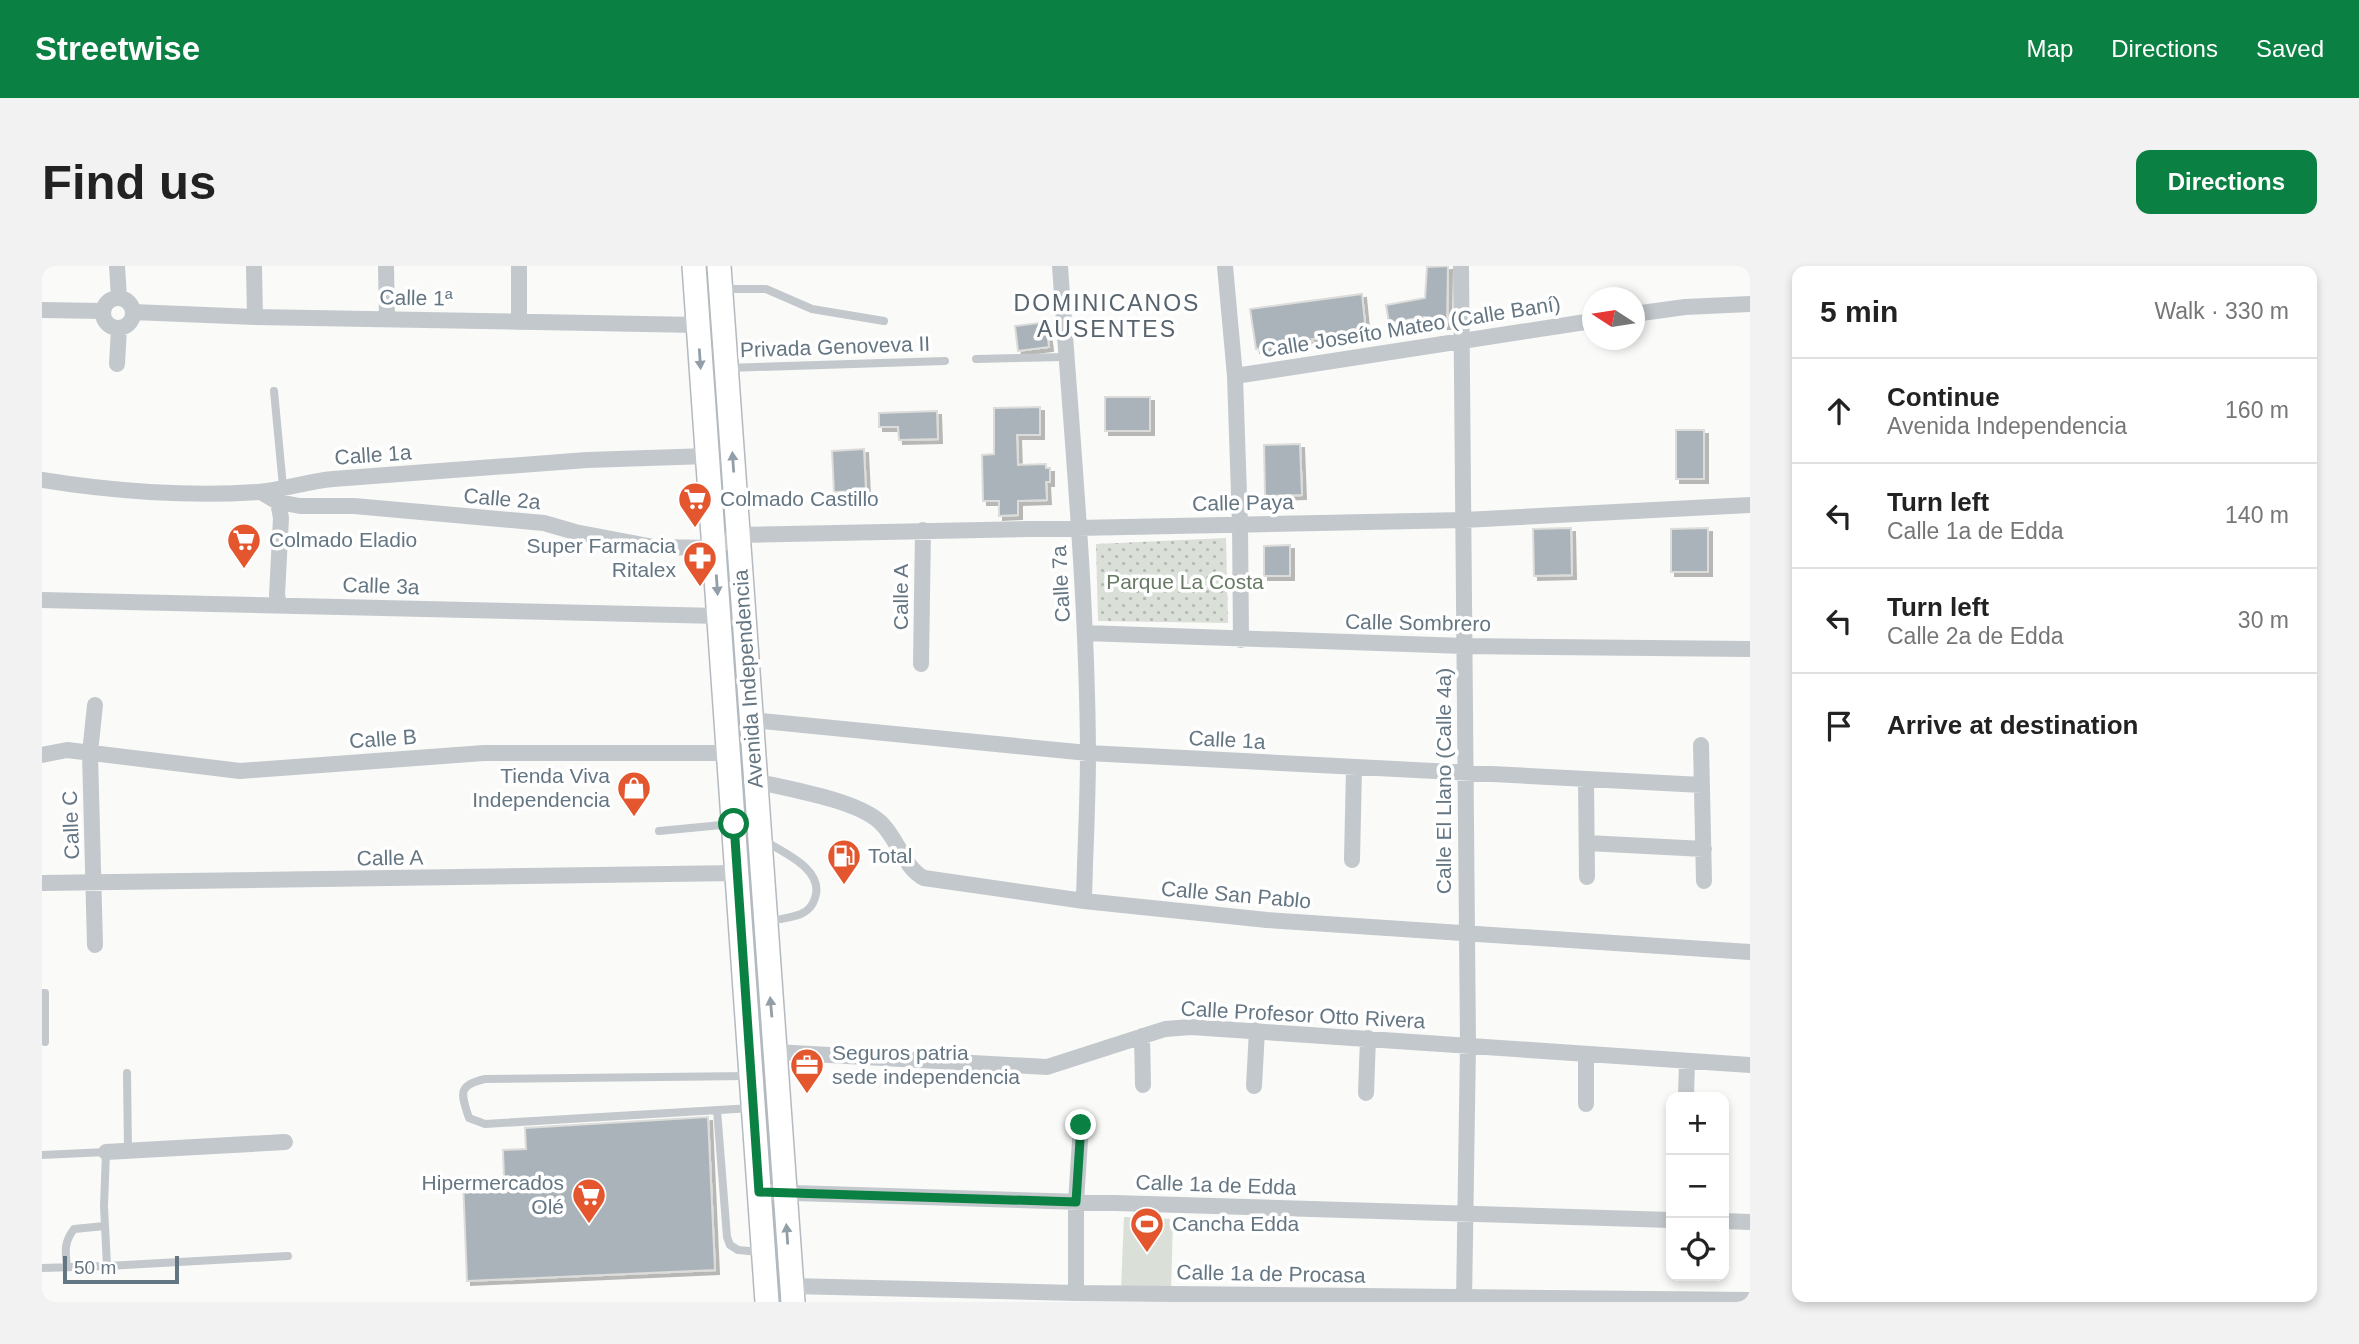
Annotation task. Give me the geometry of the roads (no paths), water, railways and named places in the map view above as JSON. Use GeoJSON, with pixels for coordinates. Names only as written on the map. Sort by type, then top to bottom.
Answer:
{"type":"FeatureCollection","features":[{"type":"Feature","properties":{"kind":"main road","name":"Avenida Independencia"},"geometry":{"type":"LineString","coordinates":[[694,266],[766,1302]]}},
{"type":"Feature","properties":{"kind":"main road","name":"Avenida Independencia"},"geometry":{"type":"LineString","coordinates":[[719,266],[792,1294]]}},
{"type":"Feature","properties":{"kind":"main road"},"geometry":{"type":"LineString","coordinates":[[734,831],[759,837]]}},
{"type":"Feature","properties":{"kind":"main road"},"geometry":{"type":"LineString","coordinates":[[745,976],[769,975]]}},
{"type":"Feature","properties":{"kind":"street"},"geometry":{"type":"LineString","coordinates":[[117,266],[119,298]]}},
{"type":"Feature","properties":{"kind":"street"},"geometry":{"type":"LineString","coordinates":[[254,266],[255,317]]}},
{"type":"Feature","properties":{"kind":"street"},"geometry":{"type":"LineString","coordinates":[[386,266],[387,319]]}},
{"type":"Feature","properties":{"kind":"street"},"geometry":{"type":"LineString","coordinates":[[519,266],[519,321]]}},
{"type":"Feature","properties":{"kind":"street","name":"Calle 7a"},"geometry":{"type":"LineString","coordinates":[[1060,266],[1080,528],[1084,633],[1088,754],[1084,901]]}},
{"type":"Feature","properties":{"kind":"street"},"geometry":{"type":"LineString","coordinates":[[1224,266],[1235,376],[1241,640]]}},
{"type":"Feature","properties":{"kind":"street","name":"Calle El Llano (Calle 4a)"},"geometry":{"type":"LineString","coordinates":[[1461,266],[1468,1045],[1464,1299]]}},
{"type":"Feature","properties":{"kind":"street"},"geometry":{"type":"LineString","coordinates":[[119,298],[130,304],[133,312],[127,325],[118,328],[107,323],[103,311],[110,300],[119,298]]}},
{"type":"Feature","properties":{"kind":"street"},"geometry":{"type":"LineString","coordinates":[[1645,312],[1685,307],[1750,304]]}},
{"type":"Feature","properties":{"kind":"street"},"geometry":{"type":"LineString","coordinates":[[42,310],[103,311]]}},
{"type":"Feature","properties":{"kind":"street","name":"Calle 1ª"},"geometry":{"type":"LineString","coordinates":[[133,312],[255,317],[698,325]]}},
{"type":"Feature","properties":{"kind":"street","name":"Calle Joseíto Mateo (Calle Baní)"},"geometry":{"type":"LineString","coordinates":[[1235,376],[1582,323]]}},
{"type":"Feature","properties":{"kind":"street"},"geometry":{"type":"LineString","coordinates":[[117,364],[118,328]]}},
{"type":"Feature","properties":{"kind":"street","name":"Calle 1a"},"geometry":{"type":"LineString","coordinates":[[42,480],[111,490],[261,492],[280,495],[333,479],[587,460],[708,456]]}},
{"type":"Feature","properties":{"kind":"street"},"geometry":{"type":"LineString","coordinates":[[279,604],[280,495]]}},
{"type":"Feature","properties":{"kind":"street","name":"Calle 2a"},"geometry":{"type":"LineString","coordinates":[[280,495],[300,506],[354,506],[544,523],[575,532],[654,547],[714,548],[738,536]]}},
{"type":"Feature","properties":{"kind":"street","name":"Calle Paya"},"geometry":{"type":"LineString","coordinates":[[738,536],[1464,520],[1750,506]]}},
{"type":"Feature","properties":{"kind":"street","name":"Calle A"},"geometry":{"type":"LineString","coordinates":[[922,664],[923,530]]}},
{"type":"Feature","properties":{"kind":"street","name":"Calle 3a"},"geometry":{"type":"LineString","coordinates":[[42,600],[719,616]]}},
{"type":"Feature","properties":{"kind":"street","name":"Calle Sombrero"},"geometry":{"type":"LineString","coordinates":[[1084,633],[1464,646],[1750,649]]}},
{"type":"Feature","properties":{"kind":"street","name":"Calle C"},"geometry":{"type":"LineString","coordinates":[[95,705],[90,753],[95,945]]}},
{"type":"Feature","properties":{"kind":"street","name":"Calle 1a"},"geometry":{"type":"LineString","coordinates":[[751,720],[1088,754],[1702,785]]}},
{"type":"Feature","properties":{"kind":"street"},"geometry":{"type":"LineString","coordinates":[[1702,745],[1704,881]]}},
{"type":"Feature","properties":{"kind":"street","name":"Calle B"},"geometry":{"type":"LineString","coordinates":[[42,755],[67,750],[240,771],[484,753],[729,753]]}},
{"type":"Feature","properties":{"kind":"street"},"geometry":{"type":"LineString","coordinates":[[1352,860],[1354,768]]}},
{"type":"Feature","properties":{"kind":"street","name":"Calle San Pablo"},"geometry":{"type":"LineString","coordinates":[[755,780],[836,802],[873,816],[883,824],[915,872],[924,878],[1084,901],[1267,920],[1750,951]]}},
{"type":"Feature","properties":{"kind":"street"},"geometry":{"type":"LineString","coordinates":[[1586,780],[1587,877]]}},
{"type":"Feature","properties":{"kind":"street"},"geometry":{"type":"LineString","coordinates":[[1587,843],[1704,849]]}},
{"type":"Feature","properties":{"kind":"street","name":"Calle A"},"geometry":{"type":"LineString","coordinates":[[42,883],[738,873]]}},
{"type":"Feature","properties":{"kind":"street","name":"Calle Profesor Otto Rivera"},"geometry":{"type":"LineString","coordinates":[[775,1052],[1043,1068],[1178,1027],[1257,1030],[1750,1065]]}},
{"type":"Feature","properties":{"kind":"street"},"geometry":{"type":"LineString","coordinates":[[1254,1086],[1257,1030]]}},
{"type":"Feature","properties":{"kind":"street"},"geometry":{"type":"LineString","coordinates":[[1142,1036],[1143,1086]]}},
{"type":"Feature","properties":{"kind":"street"},"geometry":{"type":"LineString","coordinates":[[1366,1093],[1368,1038]]}},
{"type":"Feature","properties":{"kind":"street"},"geometry":{"type":"LineString","coordinates":[[1586,1055],[1586,1104]]}},
{"type":"Feature","properties":{"kind":"street"},"geometry":{"type":"LineString","coordinates":[[1686,1092],[1687,1061]]}},
{"type":"Feature","properties":{"kind":"street"},"geometry":{"type":"LineString","coordinates":[[1076,1293],[1076,1202],[1081,1125]]}},
{"type":"Feature","properties":{"kind":"street"},"geometry":{"type":"LineString","coordinates":[[106,1152],[285,1142]]}},
{"type":"Feature","properties":{"kind":"street","name":"Calle 1a de Edda"},"geometry":{"type":"LineString","coordinates":[[759,1192],[1666,1220]]}},
{"type":"Feature","properties":{"kind":"street"},"geometry":{"type":"LineString","coordinates":[[1729,1221],[1750,1222]]}},
{"type":"Feature","properties":{"kind":"street","name":"Calle 1a de Procasa"},"geometry":{"type":"LineString","coordinates":[[792,1294],[1076,1293],[1750,1300]]}},
{"type":"Feature","properties":{"kind":"lane"},"geometry":{"type":"LineString","coordinates":[[721,289],[766,289],[812,309],[884,321]]}},
{"type":"Feature","properties":{"kind":"lane"},"geometry":{"type":"LineString","coordinates":[[976,359],[1066,357]]}},
{"type":"Feature","properties":{"kind":"lane","name":"Privada Genoveva II"},"geometry":{"type":"LineString","coordinates":[[727,368],[945,361]]}},
{"type":"Feature","properties":{"kind":"lane"},"geometry":{"type":"LineString","coordinates":[[274,391],[280,495]]}},
{"type":"Feature","properties":{"kind":"lane"},"geometry":{"type":"LineString","coordinates":[[659,831],[734,831]]}},
{"type":"Feature","properties":{"kind":"lane"},"geometry":{"type":"LineString","coordinates":[[759,837],[806,868],[816,880],[817,894],[812,906],[803,913],[765,922]]}},
{"type":"Feature","properties":{"kind":"lane"},"geometry":{"type":"LineString","coordinates":[[42,993],[45,993],[45,1042]]}},
{"type":"Feature","properties":{"kind":"lane"},"geometry":{"type":"LineString","coordinates":[[127,1073],[128,1151]]}},
{"type":"Feature","properties":{"kind":"lane"},"geometry":{"type":"LineString","coordinates":[[751,1076],[485,1079],[468,1083],[464,1088],[464,1102],[469,1118],[485,1124],[753,1108]]}},
{"type":"Feature","properties":{"kind":"lane"},"geometry":{"type":"LineString","coordinates":[[717,1110],[727,1237],[730,1245],[738,1250],[763,1252]]}},
{"type":"Feature","properties":{"kind":"lane"},"geometry":{"type":"LineString","coordinates":[[42,1155],[106,1152],[107,1266]]}},
{"type":"Feature","properties":{"kind":"lane"},"geometry":{"type":"LineString","coordinates":[[67,1267],[64,1250],[67,1238],[74,1229],[105,1226]]}},
{"type":"Feature","properties":{"kind":"lane"},"geometry":{"type":"LineString","coordinates":[[42,1268],[288,1256]]}},
{"type":"Feature","properties":{"kind":"place","name":"Colmado Castillo"},"geometry":{"type":"Point","coordinates":[695,529]}},
{"type":"Feature","properties":{"kind":"place","name":"Colmado Eladio"},"geometry":{"type":"Point","coordinates":[244,570]}},
{"type":"Feature","properties":{"kind":"place","name":"Super Farmacia Ritalex"},"geometry":{"type":"Point","coordinates":[700,588]}},
{"type":"Feature","properties":{"kind":"place","name":"Tienda Viva Independencia"},"geometry":{"type":"Point","coordinates":[634,818]}},
{"type":"Feature","properties":{"kind":"place","name":"Total"},"geometry":{"type":"Point","coordinates":[844,886]}},
{"type":"Feature","properties":{"kind":"place","name":"Seguros patria sede independencia"},"geometry":{"type":"Point","coordinates":[807,1095]}},
{"type":"Feature","properties":{"kind":"place","name":"Hipermercados Olé"},"geometry":{"type":"Point","coordinates":[589,1225]}},
{"type":"Feature","properties":{"kind":"place","name":"Cancha Edda"},"geometry":{"type":"Point","coordinates":[1147,1254]}},
{"type":"Feature","properties":{"kind":"district","name":"DOMINICANOS AUSENTES"},"geometry":{"type":"Point","coordinates":[1107,316]}},
{"type":"Feature","properties":{"kind":"park label","name":"Parque La Costa"},"geometry":{"type":"Point","coordinates":[1185,582]}}]}
